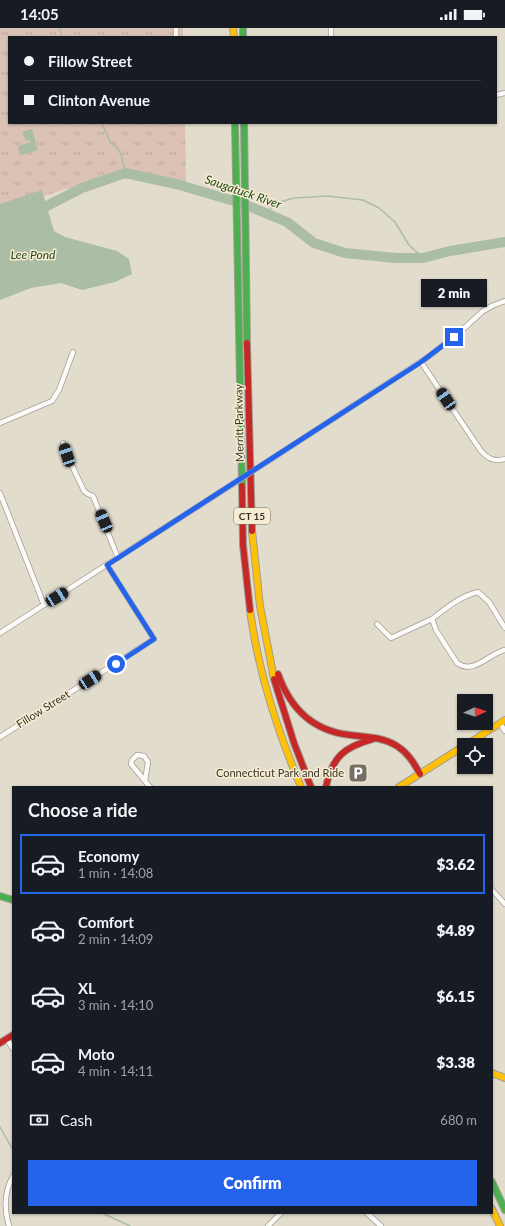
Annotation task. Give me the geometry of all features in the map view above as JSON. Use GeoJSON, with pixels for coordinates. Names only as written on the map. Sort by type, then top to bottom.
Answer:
{"type":"FeatureCollection","features":[{"type":"Feature","properties":{"kind":"main road","name":"Merritt Parkway"},"geometry":{"type":"LineString","coordinates":[[235,124],[242,529],[246,581],[255,638],[269,697],[280,733],[301,786]]}},
{"type":"Feature","properties":{"kind":"main road","name":"Merritt Parkway"},"geometry":{"type":"LineString","coordinates":[[244,124],[250,482],[253,540],[260,606],[267,648],[279,698],[292,739],[311,786]]}},
{"type":"Feature","properties":{"kind":"main road"},"geometry":{"type":"LineString","coordinates":[[260,606],[279,678],[292,705],[308,720],[322,728],[342,734],[386,740],[402,749],[411,759],[420,774]]}},
{"type":"Feature","properties":{"kind":"main road"},"geometry":{"type":"LineString","coordinates":[[477,738],[502,721]]}},
{"type":"Feature","properties":{"kind":"main road"},"geometry":{"type":"LineString","coordinates":[[326,786],[333,764],[342,753],[353,745],[377,738]]}},
{"type":"Feature","properties":{"kind":"main road"},"geometry":{"type":"LineString","coordinates":[[401,786],[457,751]]}},
{"type":"Feature","properties":{"kind":"main road"},"geometry":{"type":"LineString","coordinates":[[0,896],[12,900]]}},
{"type":"Feature","properties":{"kind":"main road"},"geometry":{"type":"LineString","coordinates":[[0,1043],[12,1036]]}},
{"type":"Feature","properties":{"kind":"main road"},"geometry":{"type":"LineString","coordinates":[[493,1073],[505,1078]]}},
{"type":"Feature","properties":{"kind":"main road"},"geometry":{"type":"LineString","coordinates":[[493,1184],[505,1210]]}},
{"type":"Feature","properties":{"kind":"main road"},"geometry":{"type":"LineString","coordinates":[[493,1211],[500,1226]]}},
{"type":"Feature","properties":{"kind":"street"},"geometry":{"type":"LineString","coordinates":[[0,633],[421,362],[454,337],[483,311],[505,301]]}},
{"type":"Feature","properties":{"kind":"street"},"geometry":{"type":"LineString","coordinates":[[0,423],[52,400],[59,390],[73,352]]}},
{"type":"Feature","properties":{"kind":"street"},"geometry":{"type":"LineString","coordinates":[[421,362],[484,455],[496,461],[505,459]]}},
{"type":"Feature","properties":{"kind":"street"},"geometry":{"type":"LineString","coordinates":[[63,443],[84,491],[93,496],[118,558]]}},
{"type":"Feature","properties":{"kind":"street"},"geometry":{"type":"LineString","coordinates":[[0,493],[44,605]]}},
{"type":"Feature","properties":{"kind":"street","name":"Fillow Street"},"geometry":{"type":"LineString","coordinates":[[0,737],[154,639],[107,565]]}},
{"type":"Feature","properties":{"kind":"street"},"geometry":{"type":"LineString","coordinates":[[377,624],[391,638],[432,619],[455,602],[478,592],[489,602],[505,628]]}},
{"type":"Feature","properties":{"kind":"street"},"geometry":{"type":"LineString","coordinates":[[432,619],[436,630],[457,663],[461,666],[467,668],[477,665],[498,652],[505,650]]}},
{"type":"Feature","properties":{"kind":"street"},"geometry":{"type":"LineString","coordinates":[[502,721],[505,731]]}},
{"type":"Feature","properties":{"kind":"street"},"geometry":{"type":"LineString","coordinates":[[145,781],[148,762],[144,756],[137,755],[132,760],[131,764],[134,768],[149,786]]}},
{"type":"Feature","properties":{"kind":"street"},"geometry":{"type":"LineString","coordinates":[[493,891],[505,904]]}},
{"type":"Feature","properties":{"kind":"street"},"geometry":{"type":"LineString","coordinates":[[7,1039],[12,1047]]}},
{"type":"Feature","properties":{"kind":"street"},"geometry":{"type":"LineString","coordinates":[[9,1226],[6,1212],[6,1199],[8,1187],[12,1178]]}},
{"type":"Feature","properties":{"kind":"street"},"geometry":{"type":"LineString","coordinates":[[268,1226],[280,1214]]}},
{"type":"Feature","properties":{"kind":"street"},"geometry":{"type":"LineString","coordinates":[[368,1214],[382,1226]]}},
{"type":"Feature","properties":{"kind":"green space"},"geometry":{"type":"Polygon","coordinates":[[[0,28],[183,28],[183,36],[8,36],[8,124],[185,124],[186,184],[166,179],[123,179],[65,189],[45,196],[11,213],[0,216],[0,28]]]}},
{"type":"Feature","properties":{"kind":"water"},"geometry":{"type":"Polygon","coordinates":[[[32,129],[38,150],[20,155],[18,146],[31,142],[30,140],[26,141],[22,132],[32,129]]]}},
{"type":"Feature","properties":{"kind":"water","name":"Lee Pond"},"geometry":{"type":"Polygon","coordinates":[[[42,190],[54,231],[65,237],[117,251],[129,259],[132,274],[115,282],[82,290],[61,283],[31,288],[0,300],[0,204],[42,190]]]}},
{"type":"Feature","properties":{"kind":"waterway"},"geometry":{"type":"LineString","coordinates":[[60,28],[62,36]]}},
{"type":"Feature","properties":{"kind":"waterway"},"geometry":{"type":"LineString","coordinates":[[101,124],[110,141],[119,150],[125,173]]}},
{"type":"Feature","properties":{"kind":"waterway","name":"Saugatuck River"},"geometry":{"type":"LineString","coordinates":[[35,212],[82,188],[125,173],[176,184],[241,203],[287,222],[314,243],[345,253],[396,258],[423,258],[450,251],[505,242]]}},
{"type":"Feature","properties":{"kind":"waterway"},"geometry":{"type":"LineString","coordinates":[[264,213],[280,202],[294,198],[327,196],[363,200],[379,208],[395,222],[409,245],[423,258]]}},
{"type":"Feature","properties":{"kind":"waterway"},"geometry":{"type":"LineString","coordinates":[[0,1127],[12,1148]]}},
{"type":"Feature","properties":{"kind":"waterway"},"geometry":{"type":"LineString","coordinates":[[104,1214],[130,1226]]}},
{"type":"Feature","properties":{"kind":"traffic: fast"},"geometry":{"type":"LineString","coordinates":[[243,28],[243,36]]}},
{"type":"Feature","properties":{"kind":"traffic: fast"},"geometry":{"type":"LineString","coordinates":[[235,124],[242,486]]}},
{"type":"Feature","properties":{"kind":"traffic: fast"},"geometry":{"type":"LineString","coordinates":[[244,124],[247,343]]}},
{"type":"Feature","properties":{"kind":"traffic: fast"},"geometry":{"type":"LineString","coordinates":[[0,896],[12,900]]}},
{"type":"Feature","properties":{"kind":"traffic: fast"},"geometry":{"type":"LineString","coordinates":[[493,1184],[505,1210]]}},
{"type":"Feature","properties":{"kind":"traffic: slow"},"geometry":{"type":"LineString","coordinates":[[233,28],[234,36]]}},
{"type":"Feature","properties":{"kind":"traffic: slow"},"geometry":{"type":"LineString","coordinates":[[252,531],[260,606],[274,679]]}},
{"type":"Feature","properties":{"kind":"traffic: slow"},"geometry":{"type":"LineString","coordinates":[[250,610],[263,678],[276,722],[301,786]]}},
{"type":"Feature","properties":{"kind":"traffic: slow"},"geometry":{"type":"LineString","coordinates":[[477,738],[505,720]]}},
{"type":"Feature","properties":{"kind":"traffic: slow"},"geometry":{"type":"LineString","coordinates":[[401,786],[457,750]]}},
{"type":"Feature","properties":{"kind":"traffic: slow"},"geometry":{"type":"LineString","coordinates":[[493,1073],[505,1078]]}},
{"type":"Feature","properties":{"kind":"traffic: slow"},"geometry":{"type":"LineString","coordinates":[[493,1211],[500,1226]]}},
{"type":"Feature","properties":{"kind":"traffic: jam"},"geometry":{"type":"LineString","coordinates":[[247,343],[252,531]]}},
{"type":"Feature","properties":{"kind":"traffic: jam"},"geometry":{"type":"LineString","coordinates":[[242,486],[243,545],[250,610]]}},
{"type":"Feature","properties":{"kind":"traffic: jam"},"geometry":{"type":"LineString","coordinates":[[278,674],[289,697],[304,716],[324,729],[336,733],[374,738],[392,743],[408,755],[420,774]]}},
{"type":"Feature","properties":{"kind":"traffic: jam"},"geometry":{"type":"LineString","coordinates":[[274,679],[294,743],[311,786]]}},
{"type":"Feature","properties":{"kind":"traffic: jam"},"geometry":{"type":"LineString","coordinates":[[326,786],[332,768],[341,755],[354,746],[373,739]]}},
{"type":"Feature","properties":{"kind":"traffic: jam"},"geometry":{"type":"LineString","coordinates":[[0,1043],[12,1036]]}},
{"type":"Feature","properties":{"kind":"place","name":"Connecticut Park and Ride"},"geometry":{"type":"Point","coordinates":[358,773]}},
{"type":"Feature","properties":{"kind":"route"},"geometry":{"type":"LineString","coordinates":[[116,664],[154,639],[107,565],[356,403],[391,382],[454,337]]}}]}
